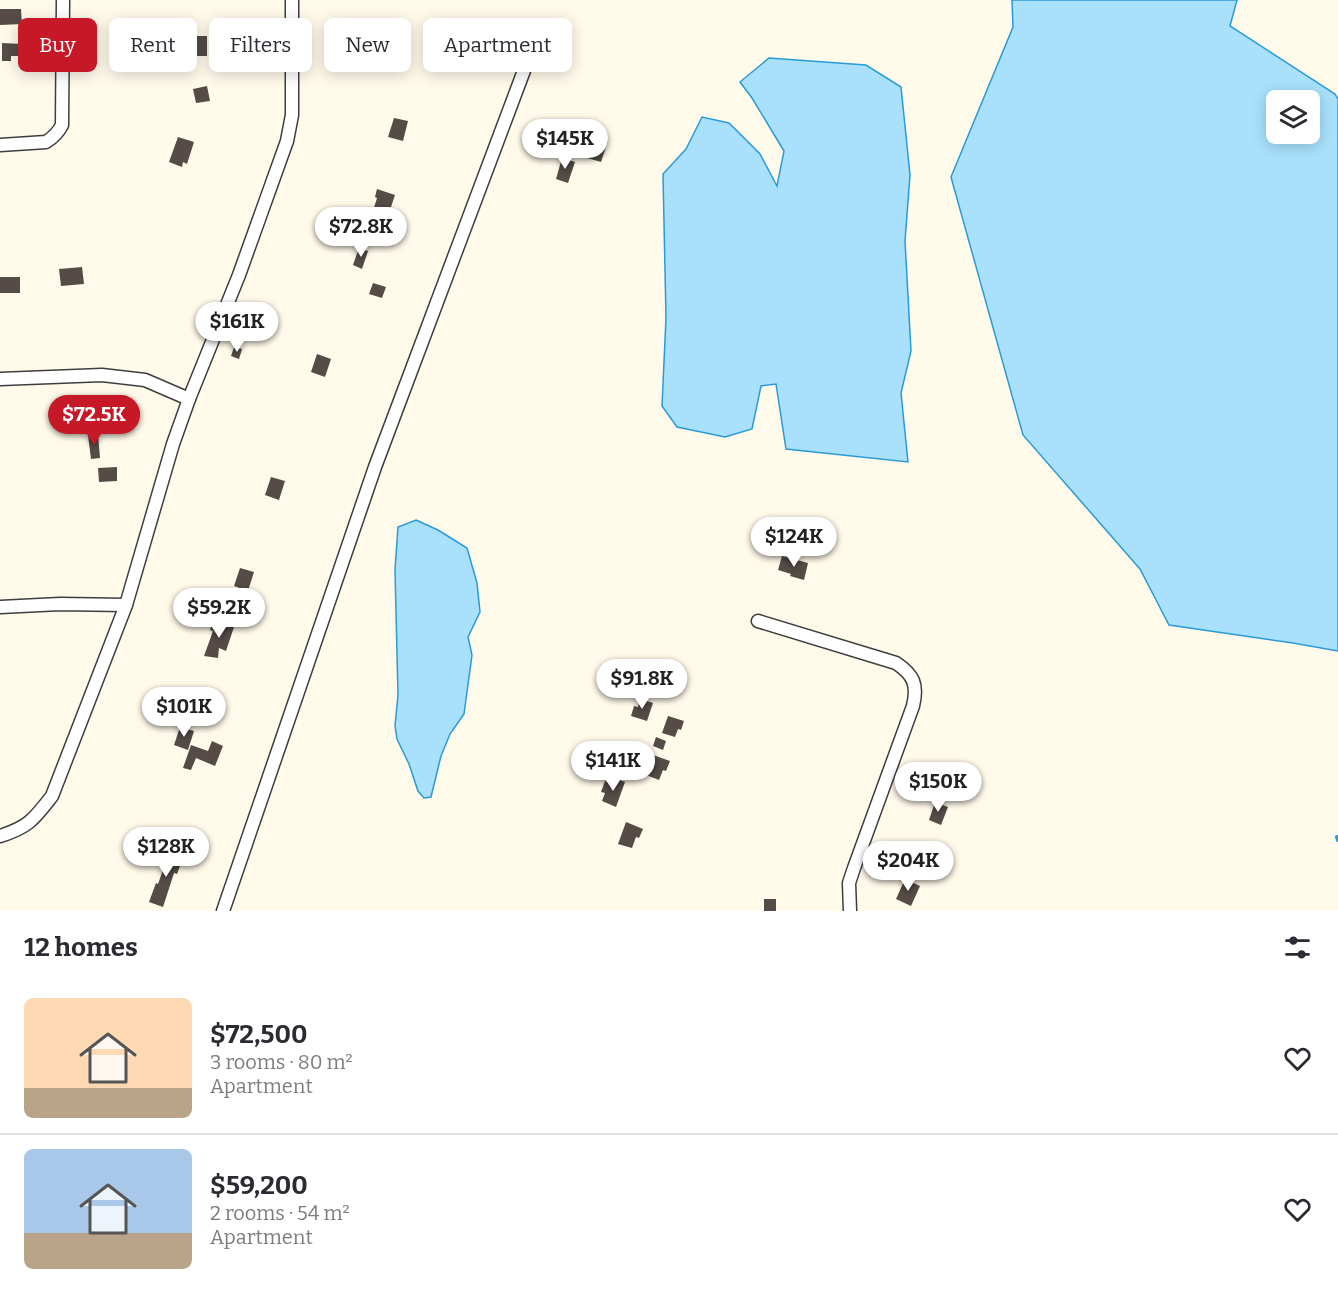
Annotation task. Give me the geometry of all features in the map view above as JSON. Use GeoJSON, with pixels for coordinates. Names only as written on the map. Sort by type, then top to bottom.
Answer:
{"type":"FeatureCollection","features":[{"type":"Feature","properties":{"kind":"street"},"geometry":{"type":"LineString","coordinates":[[0,145],[46,142],[53,138],[62,125],[63,0]]}},
{"type":"Feature","properties":{"kind":"street"},"geometry":{"type":"LineString","coordinates":[[0,836],[17,830],[33,820],[52,796],[126,605],[173,444],[239,275],[287,141],[292,116],[292,0]]}},
{"type":"Feature","properties":{"kind":"street"},"geometry":{"type":"LineString","coordinates":[[223,911],[375,467],[523,72]]}},
{"type":"Feature","properties":{"kind":"street"},"geometry":{"type":"LineString","coordinates":[[0,379],[102,375],[145,380],[189,399]]}},
{"type":"Feature","properties":{"kind":"street"},"geometry":{"type":"LineString","coordinates":[[0,607],[60,604],[126,605]]}},
{"type":"Feature","properties":{"kind":"street"},"geometry":{"type":"LineString","coordinates":[[758,621],[896,663],[905,669],[915,684],[916,694],[913,706],[849,883],[850,911]]}},
{"type":"Feature","properties":{"kind":"water"},"geometry":{"type":"Polygon","coordinates":[[[1012,0],[1237,0],[1230,26],[1335,94],[1338,99],[1338,651],[1169,625],[1140,569],[1023,435],[951,177],[1013,27],[1012,0]]]}},
{"type":"Feature","properties":{"kind":"water"},"geometry":{"type":"Polygon","coordinates":[[[769,58],[866,65],[901,87],[910,175],[905,241],[911,351],[901,393],[908,462],[786,449],[776,384],[761,386],[752,429],[725,437],[677,427],[662,406],[666,318],[663,174],[686,149],[702,117],[729,123],[760,154],[777,186],[784,151],[740,82],[769,58]]]}},
{"type":"Feature","properties":{"kind":"water"},"geometry":{"type":"Polygon","coordinates":[[[416,520],[438,530],[467,548],[477,583],[480,612],[468,637],[472,655],[464,714],[450,734],[441,756],[431,797],[424,798],[418,791],[397,739],[395,726],[398,695],[395,570],[398,527],[416,520]]]}},
{"type":"Feature","properties":{"kind":"building"},"geometry":{"type":"Polygon","coordinates":[[[0,9],[21,9],[22,18],[18,18],[18,24],[0,25],[0,9]]]}},
{"type":"Feature","properties":{"kind":"building"},"geometry":{"type":"Polygon","coordinates":[[[197,36],[207,36],[207,56],[197,56],[197,36]]]}},
{"type":"Feature","properties":{"kind":"building"},"geometry":{"type":"Polygon","coordinates":[[[2,43],[18,44],[18,56],[11,56],[11,61],[2,61],[2,43]]]}},
{"type":"Feature","properties":{"kind":"building"},"geometry":{"type":"Polygon","coordinates":[[[207,86],[210,101],[196,103],[193,89],[207,86]]]}},
{"type":"Feature","properties":{"kind":"building"},"geometry":{"type":"Polygon","coordinates":[[[394,118],[408,121],[403,141],[388,137],[394,118]]]}},
{"type":"Feature","properties":{"kind":"building"},"geometry":{"type":"Polygon","coordinates":[[[595,136],[608,141],[601,162],[587,158],[595,136]]]}},
{"type":"Feature","properties":{"kind":"building"},"geometry":{"type":"Polygon","coordinates":[[[178,137],[194,142],[187,164],[183,162],[182,167],[169,162],[178,137]]]}},
{"type":"Feature","properties":{"kind":"building"},"geometry":{"type":"Polygon","coordinates":[[[562,158],[575,162],[568,183],[556,179],[562,158]]]}},
{"type":"Feature","properties":{"kind":"building"},"geometry":{"type":"Polygon","coordinates":[[[377,189],[395,195],[388,216],[373,211],[377,189]]]}},
{"type":"Feature","properties":{"kind":"building"},"geometry":{"type":"Polygon","coordinates":[[[359,248],[368,251],[362,269],[353,265],[359,248]]]}},
{"type":"Feature","properties":{"kind":"building"},"geometry":{"type":"Polygon","coordinates":[[[82,267],[84,284],[61,286],[59,269],[82,267]]]}},
{"type":"Feature","properties":{"kind":"building"},"geometry":{"type":"Polygon","coordinates":[[[0,277],[20,277],[20,293],[0,293],[0,277]]]}},
{"type":"Feature","properties":{"kind":"building"},"geometry":{"type":"Polygon","coordinates":[[[373,283],[386,287],[382,298],[369,294],[373,283]]]}},
{"type":"Feature","properties":{"kind":"building"},"geometry":{"type":"Polygon","coordinates":[[[234,347],[242,349],[239,359],[231,356],[234,347]]]}},
{"type":"Feature","properties":{"kind":"building"},"geometry":{"type":"Polygon","coordinates":[[[317,354],[331,359],[325,377],[311,372],[317,354]]]}},
{"type":"Feature","properties":{"kind":"building"},"geometry":{"type":"Polygon","coordinates":[[[98,434],[100,458],[91,459],[88,435],[98,434]]]}},
{"type":"Feature","properties":{"kind":"building"},"geometry":{"type":"Polygon","coordinates":[[[117,467],[117,481],[99,482],[98,468],[117,467]]]}},
{"type":"Feature","properties":{"kind":"building"},"geometry":{"type":"Polygon","coordinates":[[[271,477],[285,481],[279,500],[265,495],[271,477]]]}},
{"type":"Feature","properties":{"kind":"building"},"geometry":{"type":"Polygon","coordinates":[[[782,556],[808,563],[804,580],[778,570],[782,556]]]}},
{"type":"Feature","properties":{"kind":"building"},"geometry":{"type":"Polygon","coordinates":[[[240,568],[254,572],[248,591],[234,586],[240,568]]]}},
{"type":"Feature","properties":{"kind":"building"},"geometry":{"type":"Polygon","coordinates":[[[214,620],[234,627],[226,651],[219,648],[218,658],[204,656],[213,631],[210,630],[214,620]]]}},
{"type":"Feature","properties":{"kind":"building"},"geometry":{"type":"Polygon","coordinates":[[[640,699],[653,703],[647,721],[631,716],[634,706],[638,707],[640,699]]]}},
{"type":"Feature","properties":{"kind":"building"},"geometry":{"type":"Polygon","coordinates":[[[668,716],[684,721],[675,737],[662,733],[668,716]]]}},
{"type":"Feature","properties":{"kind":"building"},"geometry":{"type":"Polygon","coordinates":[[[180,727],[194,731],[188,750],[174,745],[180,727]]]}},
{"type":"Feature","properties":{"kind":"building"},"geometry":{"type":"Polygon","coordinates":[[[656,737],[666,741],[663,750],[653,746],[656,737]]]}},
{"type":"Feature","properties":{"kind":"building"},"geometry":{"type":"Polygon","coordinates":[[[212,741],[223,746],[215,766],[196,758],[191,770],[183,768],[191,745],[208,751],[212,741]]]}},
{"type":"Feature","properties":{"kind":"building"},"geometry":{"type":"Polygon","coordinates":[[[653,755],[670,761],[659,780],[646,775],[653,755]]]}},
{"type":"Feature","properties":{"kind":"building"},"geometry":{"type":"Polygon","coordinates":[[[614,778],[625,782],[616,807],[602,801],[605,793],[601,792],[605,781],[611,784],[614,778]]]}},
{"type":"Feature","properties":{"kind":"building"},"geometry":{"type":"Polygon","coordinates":[[[935,802],[948,807],[941,825],[929,820],[935,802]]]}},
{"type":"Feature","properties":{"kind":"building"},"geometry":{"type":"Polygon","coordinates":[[[626,822],[643,829],[639,838],[636,837],[632,848],[618,844],[626,822]]]}},
{"type":"Feature","properties":{"kind":"building"},"geometry":{"type":"Polygon","coordinates":[[[141,836],[153,841],[147,859],[134,854],[141,836]]]}},
{"type":"Feature","properties":{"kind":"building"},"geometry":{"type":"Polygon","coordinates":[[[170,850],[184,855],[177,874],[174,873],[163,907],[149,902],[170,850]]]}},
{"type":"Feature","properties":{"kind":"building"},"geometry":{"type":"Polygon","coordinates":[[[905,879],[920,886],[911,906],[896,899],[905,879]]]}},
{"type":"Feature","properties":{"kind":"building"},"geometry":{"type":"Polygon","coordinates":[[[764,899],[776,899],[776,911],[764,911],[764,899]]]}}]}
